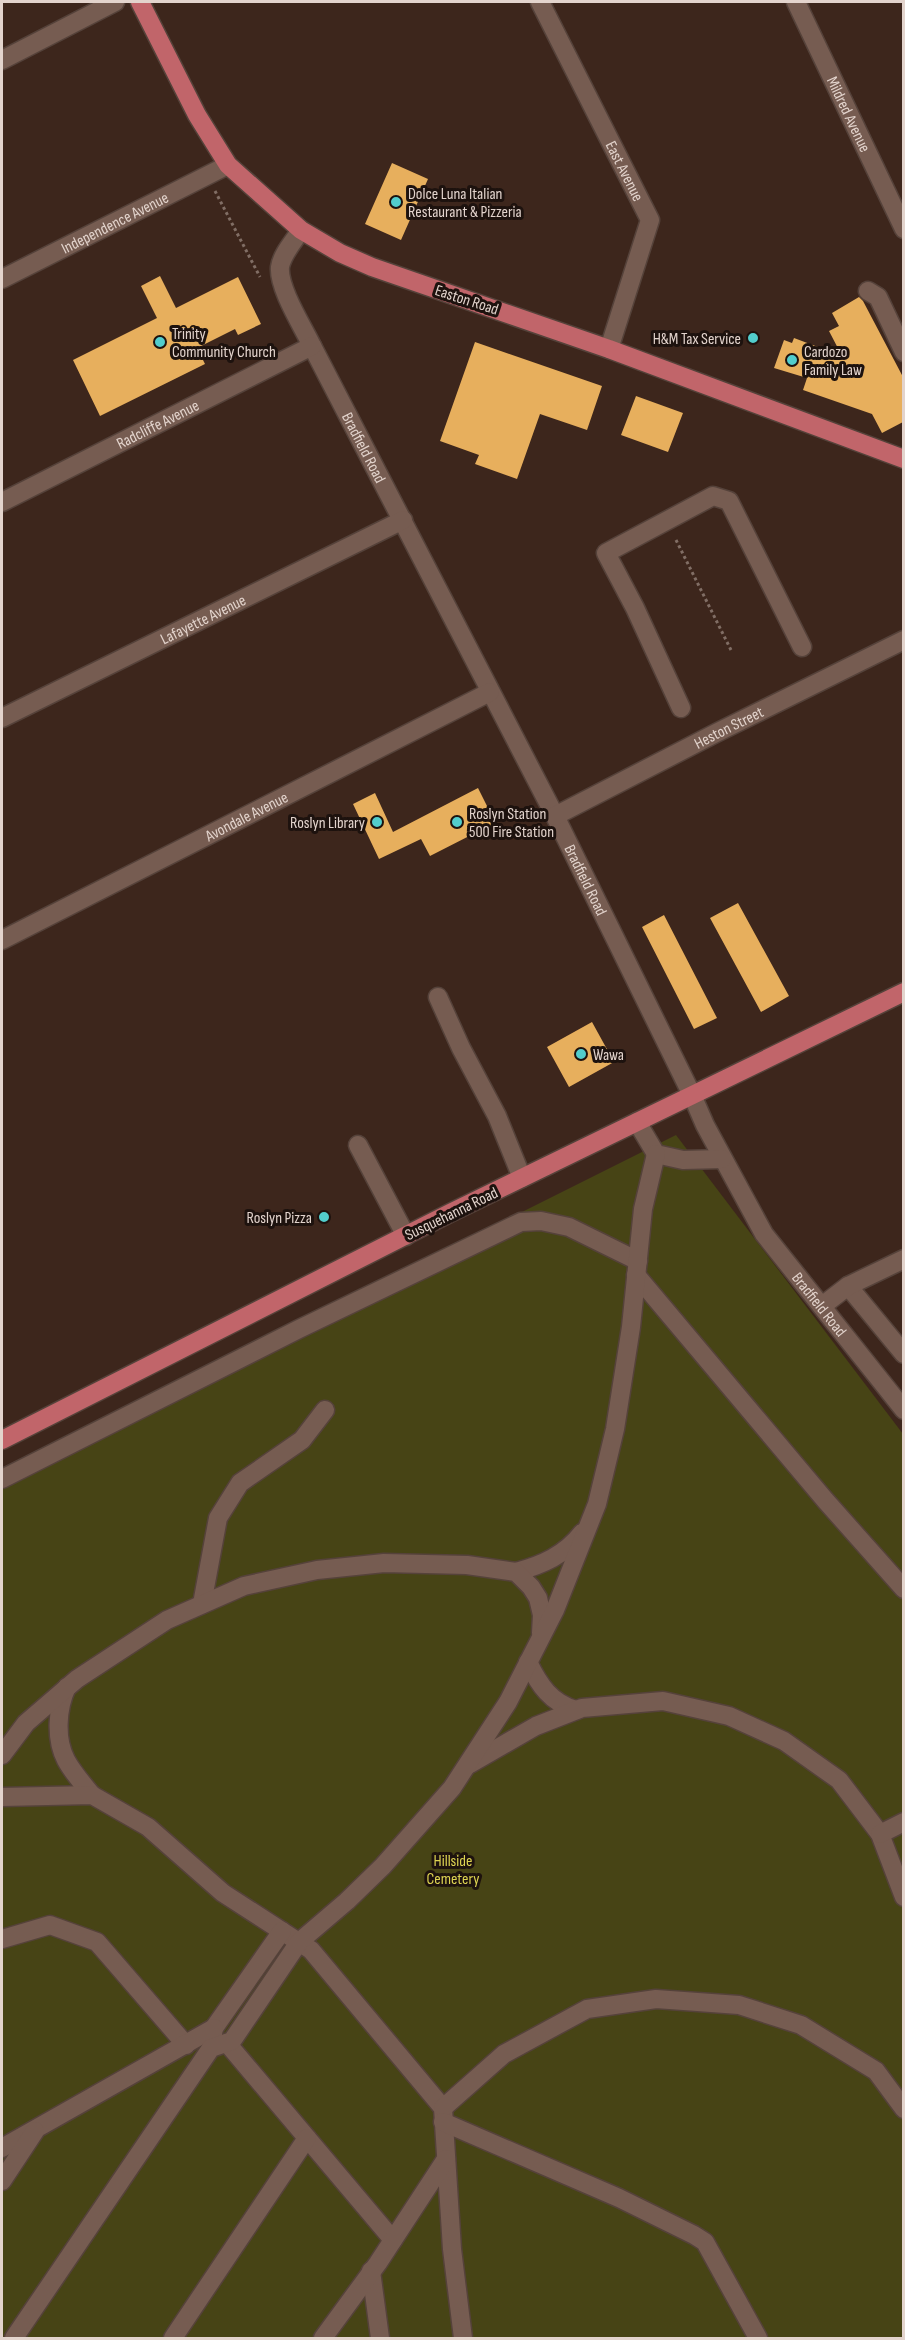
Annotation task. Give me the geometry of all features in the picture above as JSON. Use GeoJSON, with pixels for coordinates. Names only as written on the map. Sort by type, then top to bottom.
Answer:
{"type":"FeatureCollection","features":[{"type":"Feature","properties":{"kind":"main road","name":"Easton Road"},"geometry":{"type":"LineString","coordinates":[[140,2],[198,115],[228,165],[301,230],[340,253],[372,267],[609,349],[903,459]]}},
{"type":"Feature","properties":{"kind":"main road","name":"Susquehanna Road"},"geometry":{"type":"LineString","coordinates":[[2,1440],[522,1178],[903,992]]}},
{"type":"Feature","properties":{"kind":"street"},"geometry":{"type":"LineString","coordinates":[[2,60],[115,2]]}},
{"type":"Feature","properties":{"kind":"street","name":"East Avenue"},"geometry":{"type":"LineString","coordinates":[[540,2],[650,220],[609,349]]}},
{"type":"Feature","properties":{"kind":"street","name":"Mildred Avenue"},"geometry":{"type":"LineString","coordinates":[[796,2],[903,228]]}},
{"type":"Feature","properties":{"kind":"street","name":"Independence Avenue"},"geometry":{"type":"LineString","coordinates":[[2,279],[228,165]]}},
{"type":"Feature","properties":{"kind":"street","name":"Bradfield Road"},"geometry":{"type":"LineString","coordinates":[[301,230],[286,251],[280,268],[284,288],[555,816],[722,1159],[764,1234],[903,1410]]}},
{"type":"Feature","properties":{"kind":"street"},"geometry":{"type":"LineString","coordinates":[[868,291],[878,297],[903,352]]}},
{"type":"Feature","properties":{"kind":"street","name":"Radcliffe Avenue"},"geometry":{"type":"LineString","coordinates":[[2,502],[312,346]]}},
{"type":"Feature","properties":{"kind":"street"},"geometry":{"type":"LineString","coordinates":[[681,708],[635,608],[606,553],[713,496],[729,501],[802,647]]}},
{"type":"Feature","properties":{"kind":"street","name":"Lafayette Avenue"},"geometry":{"type":"LineString","coordinates":[[2,718],[403,520]]}},
{"type":"Feature","properties":{"kind":"street","name":"Heston Street"},"geometry":{"type":"LineString","coordinates":[[555,816],[903,640]]}},
{"type":"Feature","properties":{"kind":"street","name":"Avondale Avenue"},"geometry":{"type":"LineString","coordinates":[[2,940],[490,692]]}},
{"type":"Feature","properties":{"kind":"street"},"geometry":{"type":"LineString","coordinates":[[438,997],[461,1048],[497,1116],[522,1178]]}},
{"type":"Feature","properties":{"kind":"street"},"geometry":{"type":"LineString","coordinates":[[14,2338],[219,2045],[232,2041],[299,1942],[347,1901],[383,1866],[452,1788],[508,1702],[541,1638],[555,1610],[597,1504],[615,1429],[631,1327],[643,1209],[656,1154],[637,1122]]}},
{"type":"Feature","properties":{"kind":"street"},"geometry":{"type":"LineString","coordinates":[[358,1145],[406,1236]]}},
{"type":"Feature","properties":{"kind":"street"},"geometry":{"type":"LineString","coordinates":[[656,1154],[683,1160],[722,1159]]}},
{"type":"Feature","properties":{"kind":"street"},"geometry":{"type":"LineString","coordinates":[[2,1479],[299,1329],[521,1222],[541,1221],[569,1227],[637,1268],[825,1500],[903,1589]]}},
{"type":"Feature","properties":{"kind":"street"},"geometry":{"type":"LineString","coordinates":[[822,1306],[848,1286],[903,1259]]}},
{"type":"Feature","properties":{"kind":"street"},"geometry":{"type":"LineString","coordinates":[[848,1286],[903,1354]]}},
{"type":"Feature","properties":{"kind":"street"},"geometry":{"type":"LineString","coordinates":[[202,1604],[218,1518],[240,1483],[302,1440],[325,1410]]}},
{"type":"Feature","properties":{"kind":"street"},"geometry":{"type":"LineString","coordinates":[[2,1755],[26,1723],[67,1687],[167,1620],[244,1586],[328,1569],[384,1563],[467,1565],[516,1572],[556,1557],[575,1542],[588,1525]]}},
{"type":"Feature","properties":{"kind":"street"},"geometry":{"type":"LineString","coordinates":[[516,1572],[538,1598],[542,1615],[541,1638]]}},
{"type":"Feature","properties":{"kind":"street"},"geometry":{"type":"LineString","coordinates":[[528,1662],[550,1697],[564,1707],[576,1710]]}},
{"type":"Feature","properties":{"kind":"street"},"geometry":{"type":"LineString","coordinates":[[67,1687],[58,1720],[61,1742],[66,1760],[92,1795],[148,1827],[223,1893],[311,1950],[443,2115],[620,2198],[705,2242],[758,2338]]}},
{"type":"Feature","properties":{"kind":"street"},"geometry":{"type":"LineString","coordinates":[[466,1766],[536,1726],[582,1708],[663,1701],[729,1716],[784,1741],[839,1780],[880,1834],[903,1898]]}},
{"type":"Feature","properties":{"kind":"street"},"geometry":{"type":"LineString","coordinates":[[2,1797],[92,1795]]}},
{"type":"Feature","properties":{"kind":"street"},"geometry":{"type":"LineString","coordinates":[[880,1834],[903,1822]]}},
{"type":"Feature","properties":{"kind":"street"},"geometry":{"type":"LineString","coordinates":[[2,1939],[50,1925],[97,1942],[186,2045]]}},
{"type":"Feature","properties":{"kind":"street"},"geometry":{"type":"LineString","coordinates":[[2,2148],[214,2028],[282,1931]]}},
{"type":"Feature","properties":{"kind":"street"},"geometry":{"type":"LineString","coordinates":[[463,2338],[452,2249],[443,2115],[504,2054],[587,2009],[656,1999],[739,2005],[801,2025],[876,2071],[895,2089],[903,2109]]}},
{"type":"Feature","properties":{"kind":"street"},"geometry":{"type":"LineString","coordinates":[[214,2028],[219,2045],[307,2138],[393,2240]]}},
{"type":"Feature","properties":{"kind":"street"},"geometry":{"type":"LineString","coordinates":[[2,2181],[38,2127]]}},
{"type":"Feature","properties":{"kind":"street"},"geometry":{"type":"LineString","coordinates":[[173,2338],[307,2138]]}},
{"type":"Feature","properties":{"kind":"street"},"geometry":{"type":"LineString","coordinates":[[323,2338],[393,2240],[446,2160]]}},
{"type":"Feature","properties":{"kind":"street"},"geometry":{"type":"LineString","coordinates":[[371,2271],[380,2338]]}},
{"type":"Feature","properties":{"kind":"path"},"geometry":{"type":"LineString","coordinates":[[213,188],[260,277]]}},
{"type":"Feature","properties":{"kind":"path"},"geometry":{"type":"LineString","coordinates":[[676,540],[731,650]]}},
{"type":"Feature","properties":{"kind":"green space","name":"Hillside Cemetery"},"geometry":{"type":"Polygon","coordinates":[[[676,1135],[903,1434],[903,2338],[2,2338],[2,1472],[676,1135]]]}},
{"type":"Feature","properties":{"kind":"building","name":"Dolce Luna Italian Restaurant & Pizzeria"},"geometry":{"type":"Polygon","coordinates":[[[392,163],[428,179],[401,240],[365,224],[392,163]]]}},
{"type":"Feature","properties":{"kind":"building","name":"Trinity Community Church"},"geometry":{"type":"Polygon","coordinates":[[[160,276],[176,308],[238,277],[261,324],[238,335],[235,329],[197,348],[205,364],[100,416],[73,360],[157,318],[141,286],[160,276]]]}},
{"type":"Feature","properties":{"kind":"building"},"geometry":{"type":"Polygon","coordinates":[[[859,297],[903,377],[903,422],[882,433],[872,414],[803,390],[807,378],[774,368],[784,340],[792,343],[794,338],[842,356],[829,331],[839,326],[832,313],[859,297]]]}},
{"type":"Feature","properties":{"kind":"building"},"geometry":{"type":"Polygon","coordinates":[[[475,342],[602,386],[587,430],[540,414],[517,479],[475,464],[479,455],[440,441],[475,342]]]}},
{"type":"Feature","properties":{"kind":"building"},"geometry":{"type":"Polygon","coordinates":[[[636,396],[683,413],[668,452],[621,435],[636,396]]]}},
{"type":"Feature","properties":{"kind":"building"},"geometry":{"type":"Polygon","coordinates":[[[478,788],[499,830],[485,837],[481,830],[430,856],[421,839],[379,859],[353,804],[375,793],[393,832],[478,788]]]}},
{"type":"Feature","properties":{"kind":"building"},"geometry":{"type":"Polygon","coordinates":[[[738,903],[789,996],[761,1012],[710,918],[738,903]]]}},
{"type":"Feature","properties":{"kind":"building"},"geometry":{"type":"Polygon","coordinates":[[[664,915],[717,1018],[694,1029],[642,927],[664,915]]]}},
{"type":"Feature","properties":{"kind":"building","name":"Wawa"},"geometry":{"type":"Polygon","coordinates":[[[592,1022],[614,1062],[569,1087],[547,1047],[592,1022]]]}},
{"type":"Feature","properties":{"kind":"place","name":"Dolce Luna Italian Restaurant & Pizzeria"},"geometry":{"type":"Point","coordinates":[396,202]}},
{"type":"Feature","properties":{"kind":"place","name":"H&M Tax Service"},"geometry":{"type":"Point","coordinates":[753,338]}},
{"type":"Feature","properties":{"kind":"place","name":"Trinity Community Church"},"geometry":{"type":"Point","coordinates":[160,342]}},
{"type":"Feature","properties":{"kind":"place","name":"Cardozo Family Law"},"geometry":{"type":"Point","coordinates":[792,360]}},
{"type":"Feature","properties":{"kind":"place","name":"Roslyn Library"},"geometry":{"type":"Point","coordinates":[377,822]}},
{"type":"Feature","properties":{"kind":"place","name":"Roslyn Station 500 Fire Station"},"geometry":{"type":"Point","coordinates":[457,822]}},
{"type":"Feature","properties":{"kind":"place","name":"Wawa"},"geometry":{"type":"Point","coordinates":[581,1054]}},
{"type":"Feature","properties":{"kind":"place","name":"Roslyn Pizza"},"geometry":{"type":"Point","coordinates":[324,1217]}}]}
